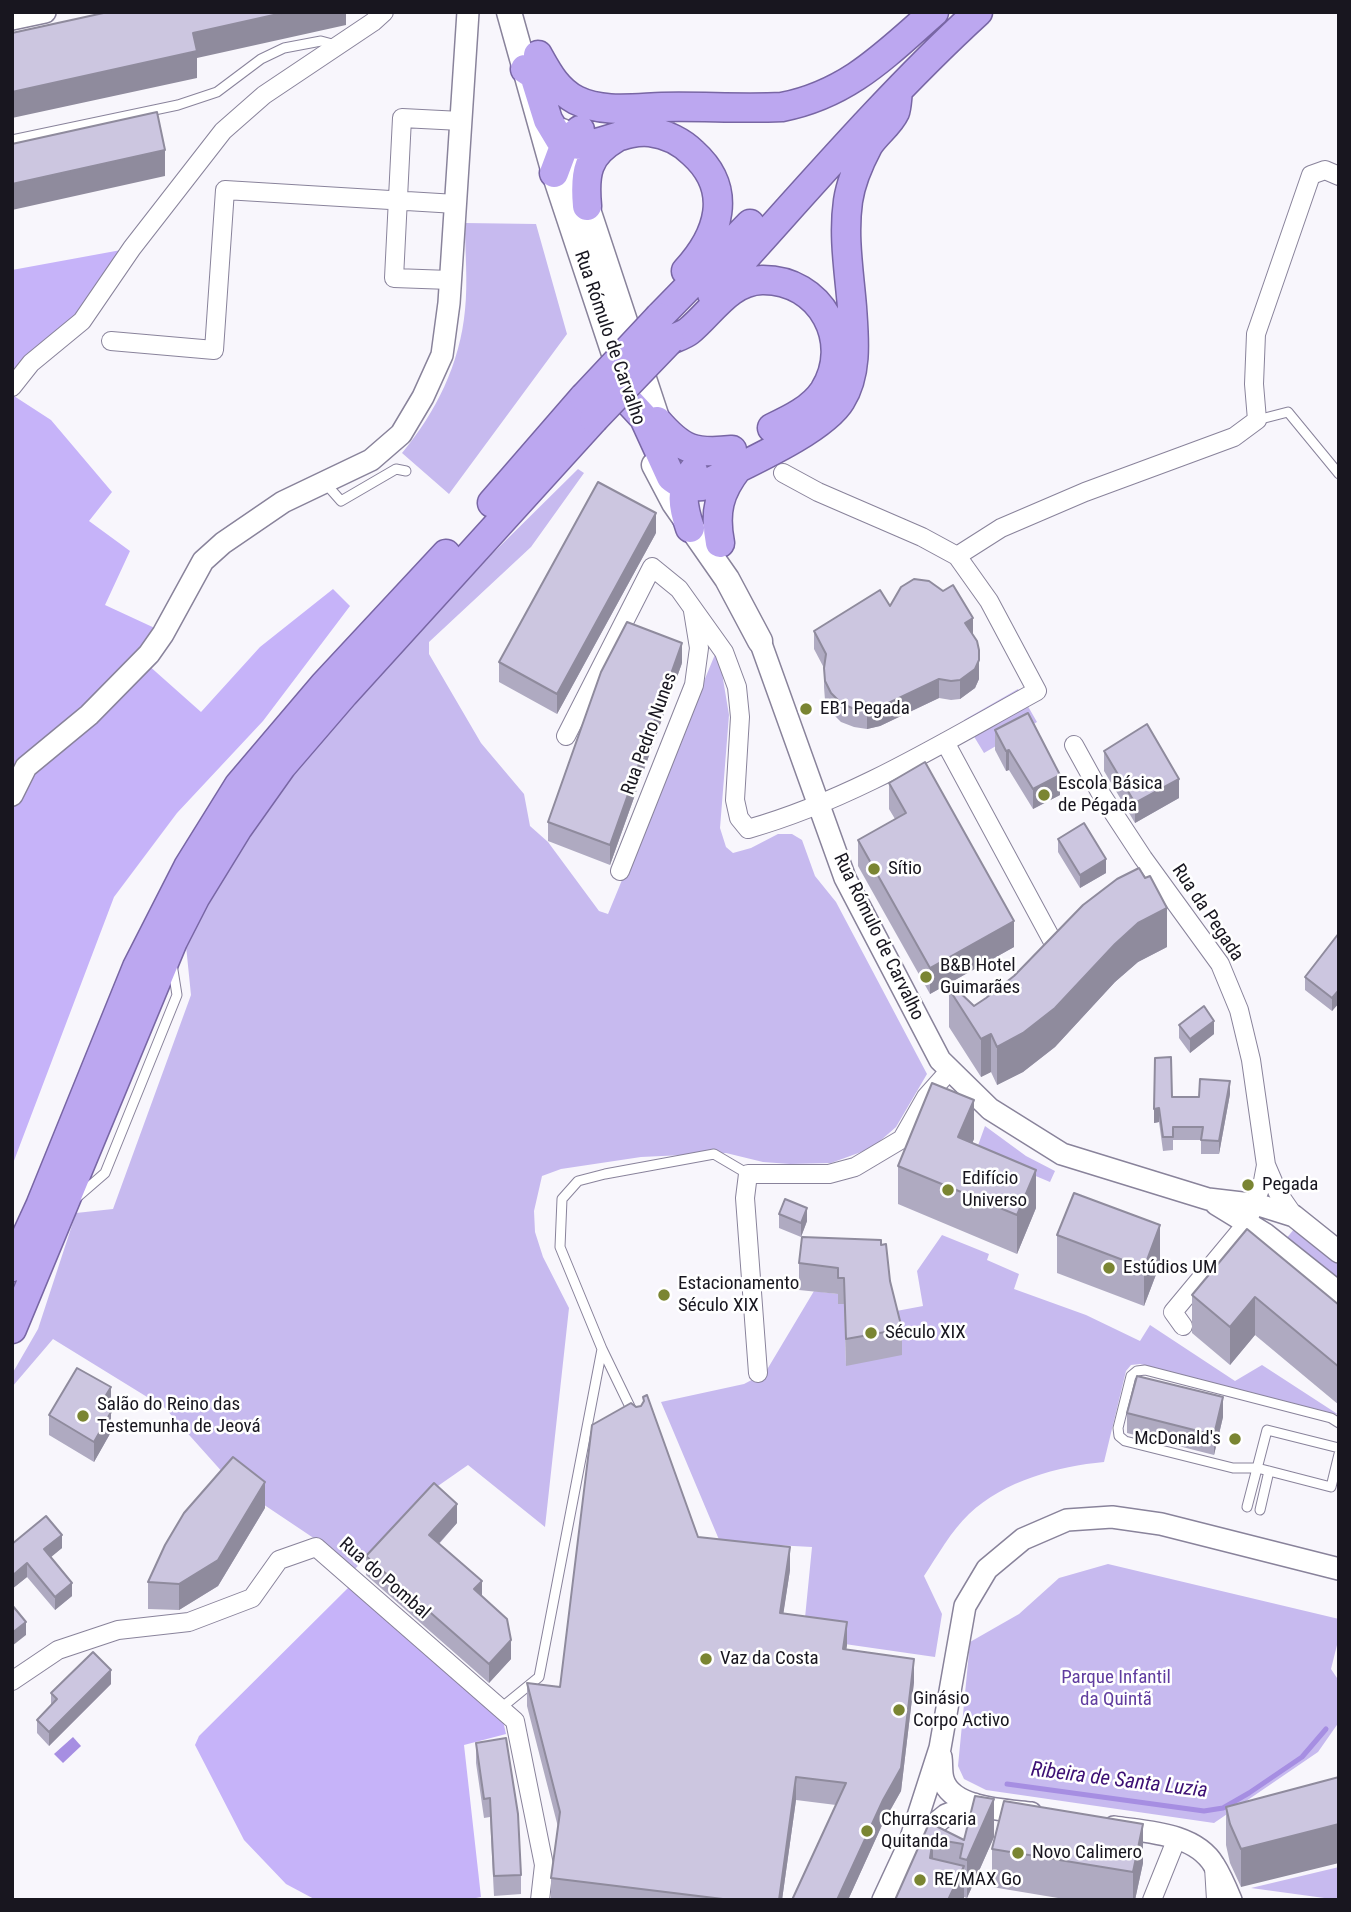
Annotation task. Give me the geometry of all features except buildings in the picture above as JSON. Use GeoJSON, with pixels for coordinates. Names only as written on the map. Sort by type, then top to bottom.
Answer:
{"type":"FeatureCollection","features":[{"type":"Feature","properties":{"kind":"highway"},"geometry":{"type":"LineString","coordinates":[[532,62],[578,101],[598,107],[753,109],[804,103],[828,94],[881,61],[934,12]]}},
{"type":"Feature","properties":{"kind":"highway"},"geometry":{"type":"LineString","coordinates":[[664,328],[726,250],[951,12]]}},
{"type":"Feature","properties":{"kind":"highway"},"geometry":{"type":"LineString","coordinates":[[12,1267],[137,967],[188,867],[239,785],[324,685],[491,505],[941,46],[978,12]]}},
{"type":"Feature","properties":{"kind":"highway"},"geometry":{"type":"LineString","coordinates":[[532,62],[548,120],[560,140],[583,145],[648,131],[677,141],[711,171],[719,196],[713,231],[693,264],[660,300],[664,328]]}},
{"type":"Feature","properties":{"kind":"highway"},"geometry":{"type":"LineString","coordinates":[[657,421],[678,443],[691,450],[735,458],[818,425],[842,400],[849,383],[854,346],[846,234],[849,194],[854,175],[869,144],[895,112],[898,91]]}},
{"type":"Feature","properties":{"kind":"highway"},"geometry":{"type":"LineString","coordinates":[[554,173],[566,141],[580,130],[639,109]]}},
{"type":"Feature","properties":{"kind":"highway"},"geometry":{"type":"LineString","coordinates":[[587,206],[585,187],[592,160],[598,150],[620,135]]}},
{"type":"Feature","properties":{"kind":"highway"},"geometry":{"type":"LineString","coordinates":[[631,404],[644,418],[671,477],[677,483],[702,486],[735,458],[812,405],[833,373],[837,354],[831,324],[807,295],[786,284],[762,280],[741,285],[724,297],[688,333],[664,328]]}},
{"type":"Feature","properties":{"kind":"highway"},"geometry":{"type":"LineString","coordinates":[[12,1329],[173,941],[237,828],[282,766],[589,408]]}},
{"type":"Feature","properties":{"kind":"highway"},"geometry":{"type":"LineString","coordinates":[[720,542],[716,525],[718,500],[735,458]]}},
{"type":"Feature","properties":{"kind":"highway"},"geometry":{"type":"LineString","coordinates":[[685,485],[683,509],[690,528]]}},
{"type":"Feature","properties":{"kind":"main road","name":"Rua Rómulo de Carvalho"},"geometry":{"type":"LineString","coordinates":[[509,12],[532,62]]}},
{"type":"Feature","properties":{"kind":"main road","name":"Rua Rómulo de Carvalho"},"geometry":{"type":"LineString","coordinates":[[521,12],[554,173],[631,404],[658,474],[690,528],[727,579],[760,641]]}},
{"type":"Feature","properties":{"kind":"main road","name":"Rua Rómulo de Carvalho"},"geometry":{"type":"LineString","coordinates":[[566,141],[657,421],[685,485],[720,542],[746,593],[760,641]]}},
{"type":"Feature","properties":{"kind":"street"},"geometry":{"type":"LineString","coordinates":[[12,19],[45,12]]}},
{"type":"Feature","properties":{"kind":"street"},"geometry":{"type":"LineString","coordinates":[[12,387],[31,363],[82,321],[132,248],[223,131],[264,95],[384,12]]}},
{"type":"Feature","properties":{"kind":"street"},"geometry":{"type":"LineString","coordinates":[[12,795],[26,767],[89,715],[149,654],[204,561],[223,543],[283,502],[371,460],[401,434],[424,397],[442,355],[456,204],[468,12]]}},
{"type":"Feature","properties":{"kind":"street"},"geometry":{"type":"LineString","coordinates":[[450,280],[394,278],[402,118],[461,121]]}},
{"type":"Feature","properties":{"kind":"street"},"geometry":{"type":"LineString","coordinates":[[957,555],[1001,528],[1084,492],[1234,437],[1257,420],[1254,384],[1256,334],[1311,175],[1325,170],[1339,176]]}},
{"type":"Feature","properties":{"kind":"street"},"geometry":{"type":"LineString","coordinates":[[111,341],[214,350],[225,190],[456,204]]}},
{"type":"Feature","properties":{"kind":"street"},"geometry":{"type":"LineString","coordinates":[[566,736],[652,566],[679,589],[724,652],[737,687],[740,717],[735,800],[739,818],[748,829],[819,806],[945,742],[1037,691],[989,601],[957,555],[818,492],[783,473]]}},
{"type":"Feature","properties":{"kind":"street","name":"Rua Pedro Nunes"},"geometry":{"type":"LineString","coordinates":[[620,871],[694,685],[699,648],[692,607]]}},
{"type":"Feature","properties":{"kind":"street","name":"Rua Rómulo de Carvalho"},"geometry":{"type":"LineString","coordinates":[[760,641],[845,878],[940,1060],[990,1109],[1062,1154],[1208,1199]]}},
{"type":"Feature","properties":{"kind":"street"},"geometry":{"type":"LineString","coordinates":[[945,742],[1053,942]]}},
{"type":"Feature","properties":{"kind":"street","name":"Rua da Pegada"},"geometry":{"type":"LineString","coordinates":[[1074,745],[1101,794],[1143,858],[1220,964],[1239,1010],[1251,1060],[1266,1164]]}},
{"type":"Feature","properties":{"kind":"street"},"geometry":{"type":"LineString","coordinates":[[758,1373],[745,1198],[748,1174],[829,1174],[855,1167],[902,1139],[926,1097],[950,1070]]}},
{"type":"Feature","properties":{"kind":"street"},"geometry":{"type":"LineString","coordinates":[[1184,1326],[1173,1312],[1253,1207],[1266,1164]]}},
{"type":"Feature","properties":{"kind":"street"},"geometry":{"type":"LineString","coordinates":[[1266,1164],[1278,1193],[1294,1216],[1339,1252]]}},
{"type":"Feature","properties":{"kind":"street"},"geometry":{"type":"LineString","coordinates":[[1208,1199],[1294,1216]]}},
{"type":"Feature","properties":{"kind":"street"},"geometry":{"type":"LineString","coordinates":[[1208,1199],[1253,1207],[1274,1241],[1339,1293]]}},
{"type":"Feature","properties":{"kind":"street"},"geometry":{"type":"LineString","coordinates":[[1274,1241],[1280,1224],[1294,1216]]}},
{"type":"Feature","properties":{"kind":"street"},"geometry":{"type":"LineString","coordinates":[[883,1900],[909,1844],[940,1748],[965,1606],[987,1569],[1023,1539],[1067,1520],[1112,1517],[1161,1524],[1339,1569]]}},
{"type":"Feature","properties":{"kind":"street","name":"Rua do Pombal"},"geometry":{"type":"LineString","coordinates":[[12,1681],[58,1650],[118,1630],[190,1622],[251,1598],[279,1560],[316,1547],[515,1721],[544,1865],[540,1900]]}},
{"type":"Feature","properties":{"kind":"street"},"geometry":{"type":"LineString","coordinates":[[940,1748],[943,1782],[957,1799],[1052,1817]]}},
{"type":"Feature","properties":{"kind":"street"},"geometry":{"type":"LineString","coordinates":[[909,1844],[946,1815],[974,1804]]}},
{"type":"Feature","properties":{"kind":"street"},"geometry":{"type":"LineString","coordinates":[[1089,1823],[1177,1838],[1201,1851],[1214,1863],[1231,1900]]}},
{"type":"Feature","properties":{"kind":"street"},"geometry":{"type":"LineString","coordinates":[[1152,1900],[1177,1838]]}},
{"type":"Feature","properties":{"kind":"street"},"geometry":{"type":"LineString","coordinates":[[1214,1863],[1216,1900]]}},
{"type":"Feature","properties":{"kind":"lane"},"geometry":{"type":"LineString","coordinates":[[12,139],[178,106],[217,92],[261,59],[284,48],[321,41],[338,46]]}},
{"type":"Feature","properties":{"kind":"lane"},"geometry":{"type":"LineString","coordinates":[[1257,420],[1288,412],[1339,474]]}},
{"type":"Feature","properties":{"kind":"lane"},"geometry":{"type":"LineString","coordinates":[[325,482],[341,501],[396,469],[406,471]]}},
{"type":"Feature","properties":{"kind":"lane"},"geometry":{"type":"LineString","coordinates":[[637,1423],[602,1349],[560,1247],[562,1199],[578,1181],[714,1154],[748,1174]]}},
{"type":"Feature","properties":{"kind":"lane"},"geometry":{"type":"LineString","coordinates":[[501,1708],[539,1677],[602,1349]]}},
{"type":"Feature","properties":{"kind":"lane"},"geometry":{"type":"LineString","coordinates":[[1339,1423],[1331,1418],[1144,1370],[1131,1376],[1132,1387],[1118,1428],[1119,1436],[1125,1441],[1233,1468],[1257,1468],[1331,1487],[1339,1454]]}},
{"type":"Feature","properties":{"kind":"lane"},"geometry":{"type":"LineString","coordinates":[[1185,1390],[1206,1386]]}},
{"type":"Feature","properties":{"kind":"lane"},"geometry":{"type":"LineString","coordinates":[[1247,1507],[1267,1430],[1339,1448]]}},
{"type":"Feature","properties":{"kind":"lane"},"geometry":{"type":"LineString","coordinates":[[1260,1510],[1269,1472]]}},
{"type":"Feature","properties":{"kind":"green space"},"geometry":{"type":"Polygon","coordinates":[[[465,223],[536,224],[567,334],[449,494],[402,453],[436,404],[458,349],[466,299],[465,223]]]}},
{"type":"Feature","properties":{"kind":"green space"},"geometry":{"type":"Polygon","coordinates":[[[578,469],[584,473],[531,547],[429,642],[429,654],[481,743],[524,794],[530,826],[548,842],[599,911],[608,914],[716,652],[729,715],[720,828],[726,847],[733,853],[751,848],[778,834],[792,834],[802,840],[815,876],[836,902],[927,1074],[896,1127],[872,1148],[831,1163],[763,1162],[726,1153],[641,1157],[561,1169],[542,1176],[534,1211],[535,1232],[543,1257],[569,1308],[545,1527],[468,1465],[425,1495],[354,1570],[327,1547],[233,1484],[165,1408],[53,1339],[12,1387],[12,1374],[38,1329],[76,1213],[113,1209],[191,995],[185,936],[227,867],[280,791],[342,715],[494,552],[578,469]]]}},
{"type":"Feature","properties":{"kind":"green space"},"geometry":{"type":"Polygon","coordinates":[[[1018,689],[1037,722],[984,753],[964,720],[1018,689]]]}},
{"type":"Feature","properties":{"kind":"green space"},"geometry":{"type":"Polygon","coordinates":[[[985,1126],[1026,1156],[1055,1171],[1050,1182],[976,1151],[985,1126]]]}},
{"type":"Feature","properties":{"kind":"green space"},"geometry":{"type":"Polygon","coordinates":[[[1295,1228],[1339,1263],[1339,1283],[1285,1240],[1295,1228]]]}},
{"type":"Feature","properties":{"kind":"green space"},"geometry":{"type":"Polygon","coordinates":[[[942,1235],[989,1254],[987,1260],[1019,1274],[1014,1289],[1086,1315],[1140,1341],[1150,1325],[1235,1381],[1262,1365],[1339,1415],[1140,1364],[1131,1365],[1126,1371],[1104,1462],[1068,1467],[1015,1484],[983,1502],[956,1528],[945,1543],[924,1576],[942,1614],[935,1657],[803,1638],[812,1547],[720,1542],[661,1402],[744,1384],[765,1373],[814,1291],[838,1294],[838,1304],[844,1304],[846,1365],[891,1312],[923,1306],[917,1271],[942,1235]]]}},
{"type":"Feature","properties":{"kind":"green space","name":"Parque Infantil da Quintã"},"geometry":{"type":"Polygon","coordinates":[[[1108,1564],[1339,1619],[1339,1637],[1331,1669],[1339,1681],[1339,1722],[1318,1752],[1214,1823],[986,1790],[964,1779],[958,1766],[970,1642],[1019,1614],[1059,1578],[1108,1564]]]}},
{"type":"Feature","properties":{"kind":"green space"},"geometry":{"type":"Polygon","coordinates":[[[1339,1867],[1339,1900],[1251,1888],[1339,1867]]]}},
{"type":"Feature","properties":{"kind":"shaded area"},"geometry":{"type":"Polygon","coordinates":[[[132,248],[91,301],[12,377],[12,270],[132,248]]]}},
{"type":"Feature","properties":{"kind":"shaded area"},"geometry":{"type":"Polygon","coordinates":[[[14,396],[51,420],[112,492],[89,521],[130,551],[105,605],[159,630],[147,664],[201,712],[260,647],[333,589],[350,606],[263,721],[177,813],[114,897],[12,1166],[14,396]]]}},
{"type":"Feature","properties":{"kind":"shaded area"},"geometry":{"type":"Polygon","coordinates":[[[349,1587],[503,1721],[506,1734],[464,1745],[481,1897],[466,1900],[316,1900],[286,1884],[244,1840],[195,1745],[199,1736],[349,1587]]]}},
{"type":"Feature","properties":{"kind":"shaded area"},"geometry":{"type":"Polygon","coordinates":[[[73,1737],[81,1746],[63,1763],[54,1754],[73,1737]]]}},
{"type":"Feature","properties":{"kind":"waterway","name":"Ribeira de Santa Luzia"},"geometry":{"type":"LineString","coordinates":[[1007,1784],[1204,1811],[1223,1808],[1302,1757],[1326,1729]]}},
{"type":"Feature","properties":{"kind":"place","name":"EB1 Pegada"},"geometry":{"type":"Point","coordinates":[806,709]}},
{"type":"Feature","properties":{"kind":"place","name":"Escola Básica de Pégada"},"geometry":{"type":"Point","coordinates":[1044,795]}},
{"type":"Feature","properties":{"kind":"place","name":"Sítio"},"geometry":{"type":"Point","coordinates":[874,869]}},
{"type":"Feature","properties":{"kind":"place","name":"B&B Hotel Guimarães"},"geometry":{"type":"Point","coordinates":[926,977]}},
{"type":"Feature","properties":{"kind":"place","name":"Pegada"},"geometry":{"type":"Point","coordinates":[1248,1185]}},
{"type":"Feature","properties":{"kind":"place","name":"Edifício Universo"},"geometry":{"type":"Point","coordinates":[948,1190]}},
{"type":"Feature","properties":{"kind":"place","name":"Estúdios UM"},"geometry":{"type":"Point","coordinates":[1109,1268]}},
{"type":"Feature","properties":{"kind":"place","name":"Estacionamento Século XIX"},"geometry":{"type":"Point","coordinates":[664,1295]}},
{"type":"Feature","properties":{"kind":"place","name":"Século XIX"},"geometry":{"type":"Point","coordinates":[871,1333]}},
{"type":"Feature","properties":{"kind":"place","name":"Salão do Reino das Testemunha de Jeová"},"geometry":{"type":"Point","coordinates":[83,1416]}},
{"type":"Feature","properties":{"kind":"place","name":"McDonald's"},"geometry":{"type":"Point","coordinates":[1235,1439]}},
{"type":"Feature","properties":{"kind":"place","name":"Vaz da Costa"},"geometry":{"type":"Point","coordinates":[706,1659]}},
{"type":"Feature","properties":{"kind":"place","name":"Ginásio Corpo Activo"},"geometry":{"type":"Point","coordinates":[899,1710]}},
{"type":"Feature","properties":{"kind":"place","name":"Churrascaria Quitanda"},"geometry":{"type":"Point","coordinates":[867,1831]}},
{"type":"Feature","properties":{"kind":"place","name":"Novo Calimero"},"geometry":{"type":"Point","coordinates":[1018,1853]}},
{"type":"Feature","properties":{"kind":"place","name":"RE/MAX Go"},"geometry":{"type":"Point","coordinates":[920,1880]}}]}
